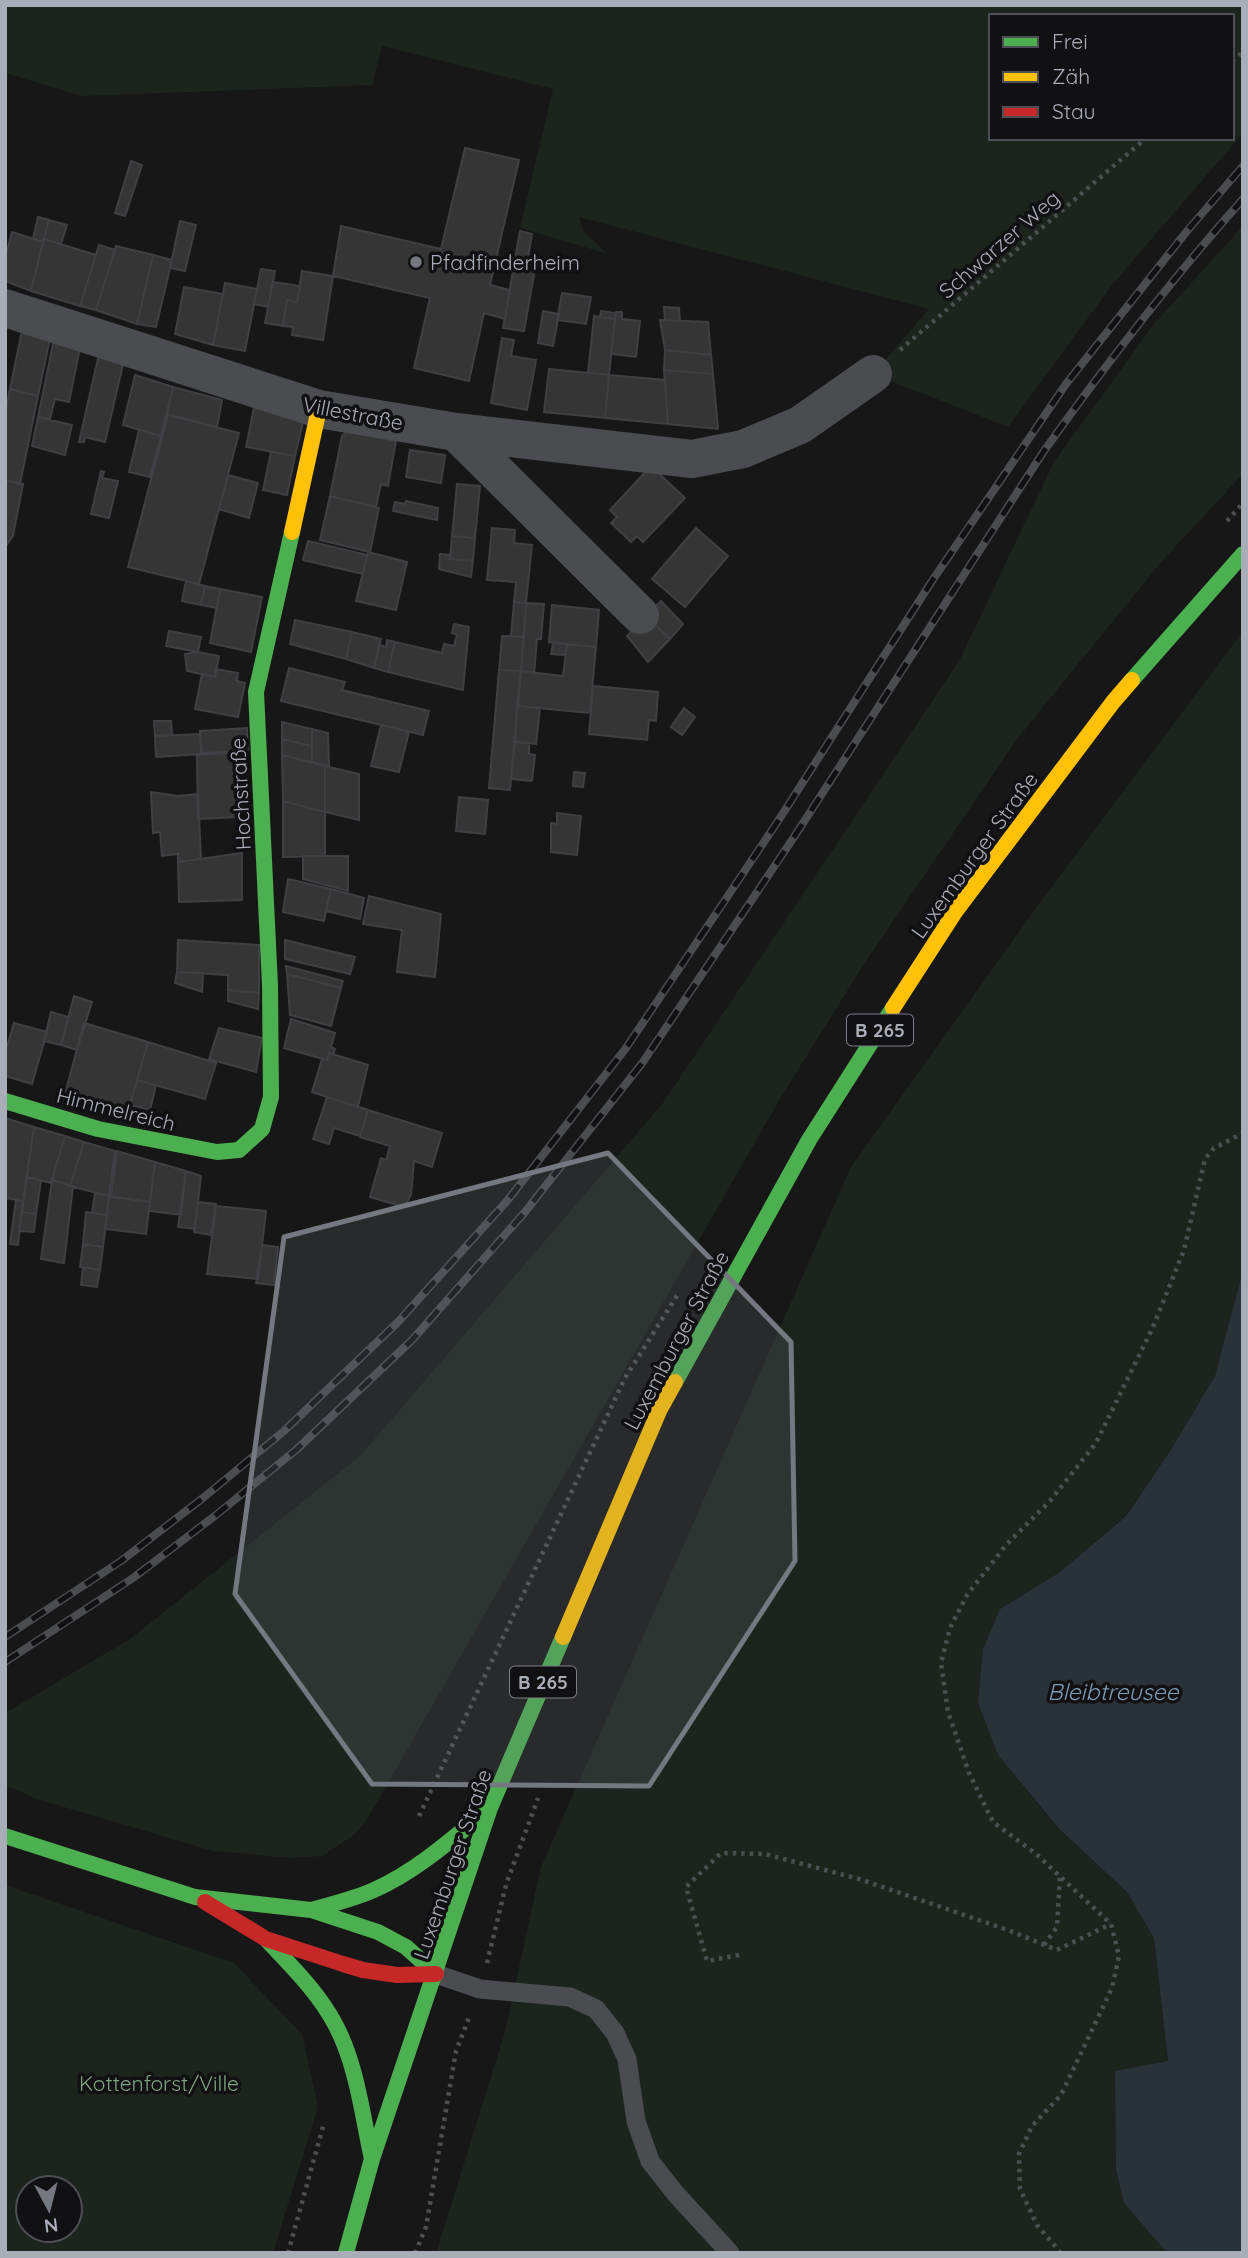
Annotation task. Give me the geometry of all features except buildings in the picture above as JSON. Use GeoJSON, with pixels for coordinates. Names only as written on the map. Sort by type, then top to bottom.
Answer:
{"type":"FeatureCollection","features":[{"type":"Feature","properties":{"kind":"main road","name":"Hochstraße"},"geometry":{"type":"LineString","coordinates":[[217,1152],[239,1150],[262,1129],[271,1097],[270,986],[256,692],[319,409]]}},
{"type":"Feature","properties":{"kind":"main road","name":"Luxemburger Straße"},"geometry":{"type":"LineString","coordinates":[[346,2253],[372,2160],[490,1808],[659,1411],[809,1140],[955,912],[1113,702],[1243,554]]}},
{"type":"Feature","properties":{"kind":"main road","name":"Himmelreich"},"geometry":{"type":"LineString","coordinates":[[5,1101],[99,1129],[217,1152]]}},
{"type":"Feature","properties":{"kind":"main road","name":"B 265"},"geometry":{"type":"LineString","coordinates":[[311,1910],[347,1900],[383,1885],[422,1862],[490,1808]]}},
{"type":"Feature","properties":{"kind":"main road"},"geometry":{"type":"LineString","coordinates":[[5,1836],[195,1897],[311,1910],[378,1932],[406,1947],[436,1974]]}},
{"type":"Feature","properties":{"kind":"main road"},"geometry":{"type":"LineString","coordinates":[[195,1897],[266,1939],[363,1970],[397,1975],[436,1974]]}},
{"type":"Feature","properties":{"kind":"main road","name":"B 265"},"geometry":{"type":"LineString","coordinates":[[266,1939],[312,1990],[335,2025],[352,2073],[372,2160]]}},
{"type":"Feature","properties":{"kind":"street","name":"Villestraße"},"geometry":{"type":"LineString","coordinates":[[5,308],[319,409],[456,432],[692,459],[743,449],[800,425],[873,374]]}},
{"type":"Feature","properties":{"kind":"street"},"geometry":{"type":"LineString","coordinates":[[456,432],[640,615]]}},
{"type":"Feature","properties":{"kind":"lane"},"geometry":{"type":"LineString","coordinates":[[436,1974],[480,1989],[570,1997],[596,2009],[615,2034],[627,2059],[636,2121],[650,2161],[675,2193],[730,2253]]}},
{"type":"Feature","properties":{"kind":"path","name":"Schwarzer Weg"},"geometry":{"type":"LineString","coordinates":[[873,374],[1144,140]]}},
{"type":"Feature","properties":{"kind":"path"},"geometry":{"type":"LineString","coordinates":[[1061,2253],[1037,2225],[1020,2189],[1019,2154],[1032,2126],[1061,2095],[1112,1988],[1119,1956],[1111,1924],[1060,1875],[993,1822],[969,1773],[953,1724],[941,1663],[950,1628],[967,1595],[1006,1545],[1050,1501],[1096,1443],[1153,1326],[1184,1250],[1205,1159],[1214,1148],[1243,1133]]}},
{"type":"Feature","properties":{"kind":"path"},"geometry":{"type":"LineString","coordinates":[[415,2253],[426,2227],[456,2051],[480,1989],[506,1885],[539,1794]]}},
{"type":"Feature","properties":{"kind":"path"},"geometry":{"type":"LineString","coordinates":[[739,1955],[707,1961],[686,1887],[722,1853],[765,1854],[859,1879],[1008,1930],[1056,1950],[1111,1924]]}},
{"type":"Feature","properties":{"kind":"path"},"geometry":{"type":"LineString","coordinates":[[1044,1945],[1057,1927],[1060,1875]]}},
{"type":"Feature","properties":{"kind":"path"},"geometry":{"type":"LineString","coordinates":[[288,2253],[326,2118]]}},
{"type":"Feature","properties":{"kind":"highlighted area"},"geometry":{"type":"Polygon","coordinates":[[[608,1153],[791,1342],[795,1561],[649,1786],[372,1784],[235,1594],[284,1237],[608,1153]]]}},
{"type":"Feature","properties":{"kind":"green space"},"geometry":{"type":"Polygon","coordinates":[[[5,5],[1243,5],[1243,133],[1112,285],[1008,427],[873,374],[929,309],[579,217],[583,231],[608,254],[520,228],[553,89],[382,46],[372,85],[82,96],[5,73],[5,5]]]}},
{"type":"Feature","properties":{"kind":"green space"},"geometry":{"type":"Polygon","coordinates":[[[1243,226],[1243,474],[1162,561],[1017,739],[864,964],[781,1097],[368,1818],[354,1835],[322,1856],[291,1858],[213,1851],[37,1799],[5,1785],[5,1713],[130,1639],[360,1456],[663,1103],[959,661],[1054,462],[1153,325],[1243,226]]]}},
{"type":"Feature","properties":{"kind":"green space"},"geometry":{"type":"Polygon","coordinates":[[[1243,631],[1243,1270],[1215,1376],[1172,1448],[1125,1516],[1060,1572],[1000,1609],[983,1649],[978,1703],[998,1755],[1058,1829],[1127,1892],[1154,1938],[1168,2062],[1115,2071],[1116,2169],[1124,2203],[1167,2253],[436,2253],[505,2032],[541,1867],[851,1167],[1044,897],[1243,631]]]}},
{"type":"Feature","properties":{"kind":"green space","name":"Kottenforst/Ville"},"geometry":{"type":"Polygon","coordinates":[[[5,1885],[234,1963],[302,2034],[318,2107],[273,2253],[5,2253],[5,1885]]]}},
{"type":"Feature","properties":{"kind":"water","name":"Bleibtreusee"},"geometry":{"type":"Polygon","coordinates":[[[1243,1270],[1243,2253],[1167,2253],[1124,2203],[1116,2169],[1115,2071],[1168,2061],[1154,1938],[1127,1892],[1059,1829],[998,1755],[978,1703],[983,1649],[1000,1609],[1060,1572],[1126,1516],[1172,1448],[1215,1376],[1243,1270]]]}},
{"type":"Feature","properties":{"kind":"railway"},"geometry":{"type":"LineString","coordinates":[[5,1637],[121,1561],[284,1431],[398,1322],[507,1201],[626,1048],[778,821],[932,581],[1066,384],[1187,231],[1243,166]]}},
{"type":"Feature","properties":{"kind":"railway"},"geometry":{"type":"LineString","coordinates":[[5,1662],[133,1578],[296,1450],[412,1340],[525,1212],[643,1062],[794,837],[1044,451],[1140,322],[1243,199]]}},
{"type":"Feature","properties":{"kind":"traffic: fast"},"geometry":{"type":"LineString","coordinates":[[5,1101],[98,1129],[217,1152],[239,1150],[262,1129],[271,1097],[270,986],[256,692],[292,532]]}},
{"type":"Feature","properties":{"kind":"traffic: fast"},"geometry":{"type":"LineString","coordinates":[[1132,680],[1243,554]]}},
{"type":"Feature","properties":{"kind":"traffic: fast"},"geometry":{"type":"LineString","coordinates":[[675,1382],[809,1140],[893,1008]]}},
{"type":"Feature","properties":{"kind":"traffic: fast"},"geometry":{"type":"LineString","coordinates":[[346,2253],[372,2159],[490,1808],[563,1637]]}},
{"type":"Feature","properties":{"kind":"traffic: fast"},"geometry":{"type":"LineString","coordinates":[[311,1910],[359,1896],[390,1882],[434,1853],[490,1808]]}},
{"type":"Feature","properties":{"kind":"traffic: fast"},"geometry":{"type":"LineString","coordinates":[[5,1836],[195,1897],[311,1910],[378,1932],[406,1947],[436,1974]]}},
{"type":"Feature","properties":{"kind":"traffic: fast"},"geometry":{"type":"LineString","coordinates":[[267,1940],[312,1990],[335,2024],[354,2073],[372,2159]]}},
{"type":"Feature","properties":{"kind":"traffic: slow"},"geometry":{"type":"LineString","coordinates":[[292,532],[319,409]]}},
{"type":"Feature","properties":{"kind":"traffic: slow"},"geometry":{"type":"LineString","coordinates":[[893,1008],[955,912],[1132,680]]}},
{"type":"Feature","properties":{"kind":"traffic: slow"},"geometry":{"type":"LineString","coordinates":[[563,1637],[659,1411],[675,1382]]}},
{"type":"Feature","properties":{"kind":"traffic: jam"},"geometry":{"type":"LineString","coordinates":[[205,1902],[266,1939],[343,1964],[397,1975],[436,1974]]}},
{"type":"Feature","properties":{"kind":"place","name":"Pfadfinderheim"},"geometry":{"type":"Point","coordinates":[416,262]}}]}
